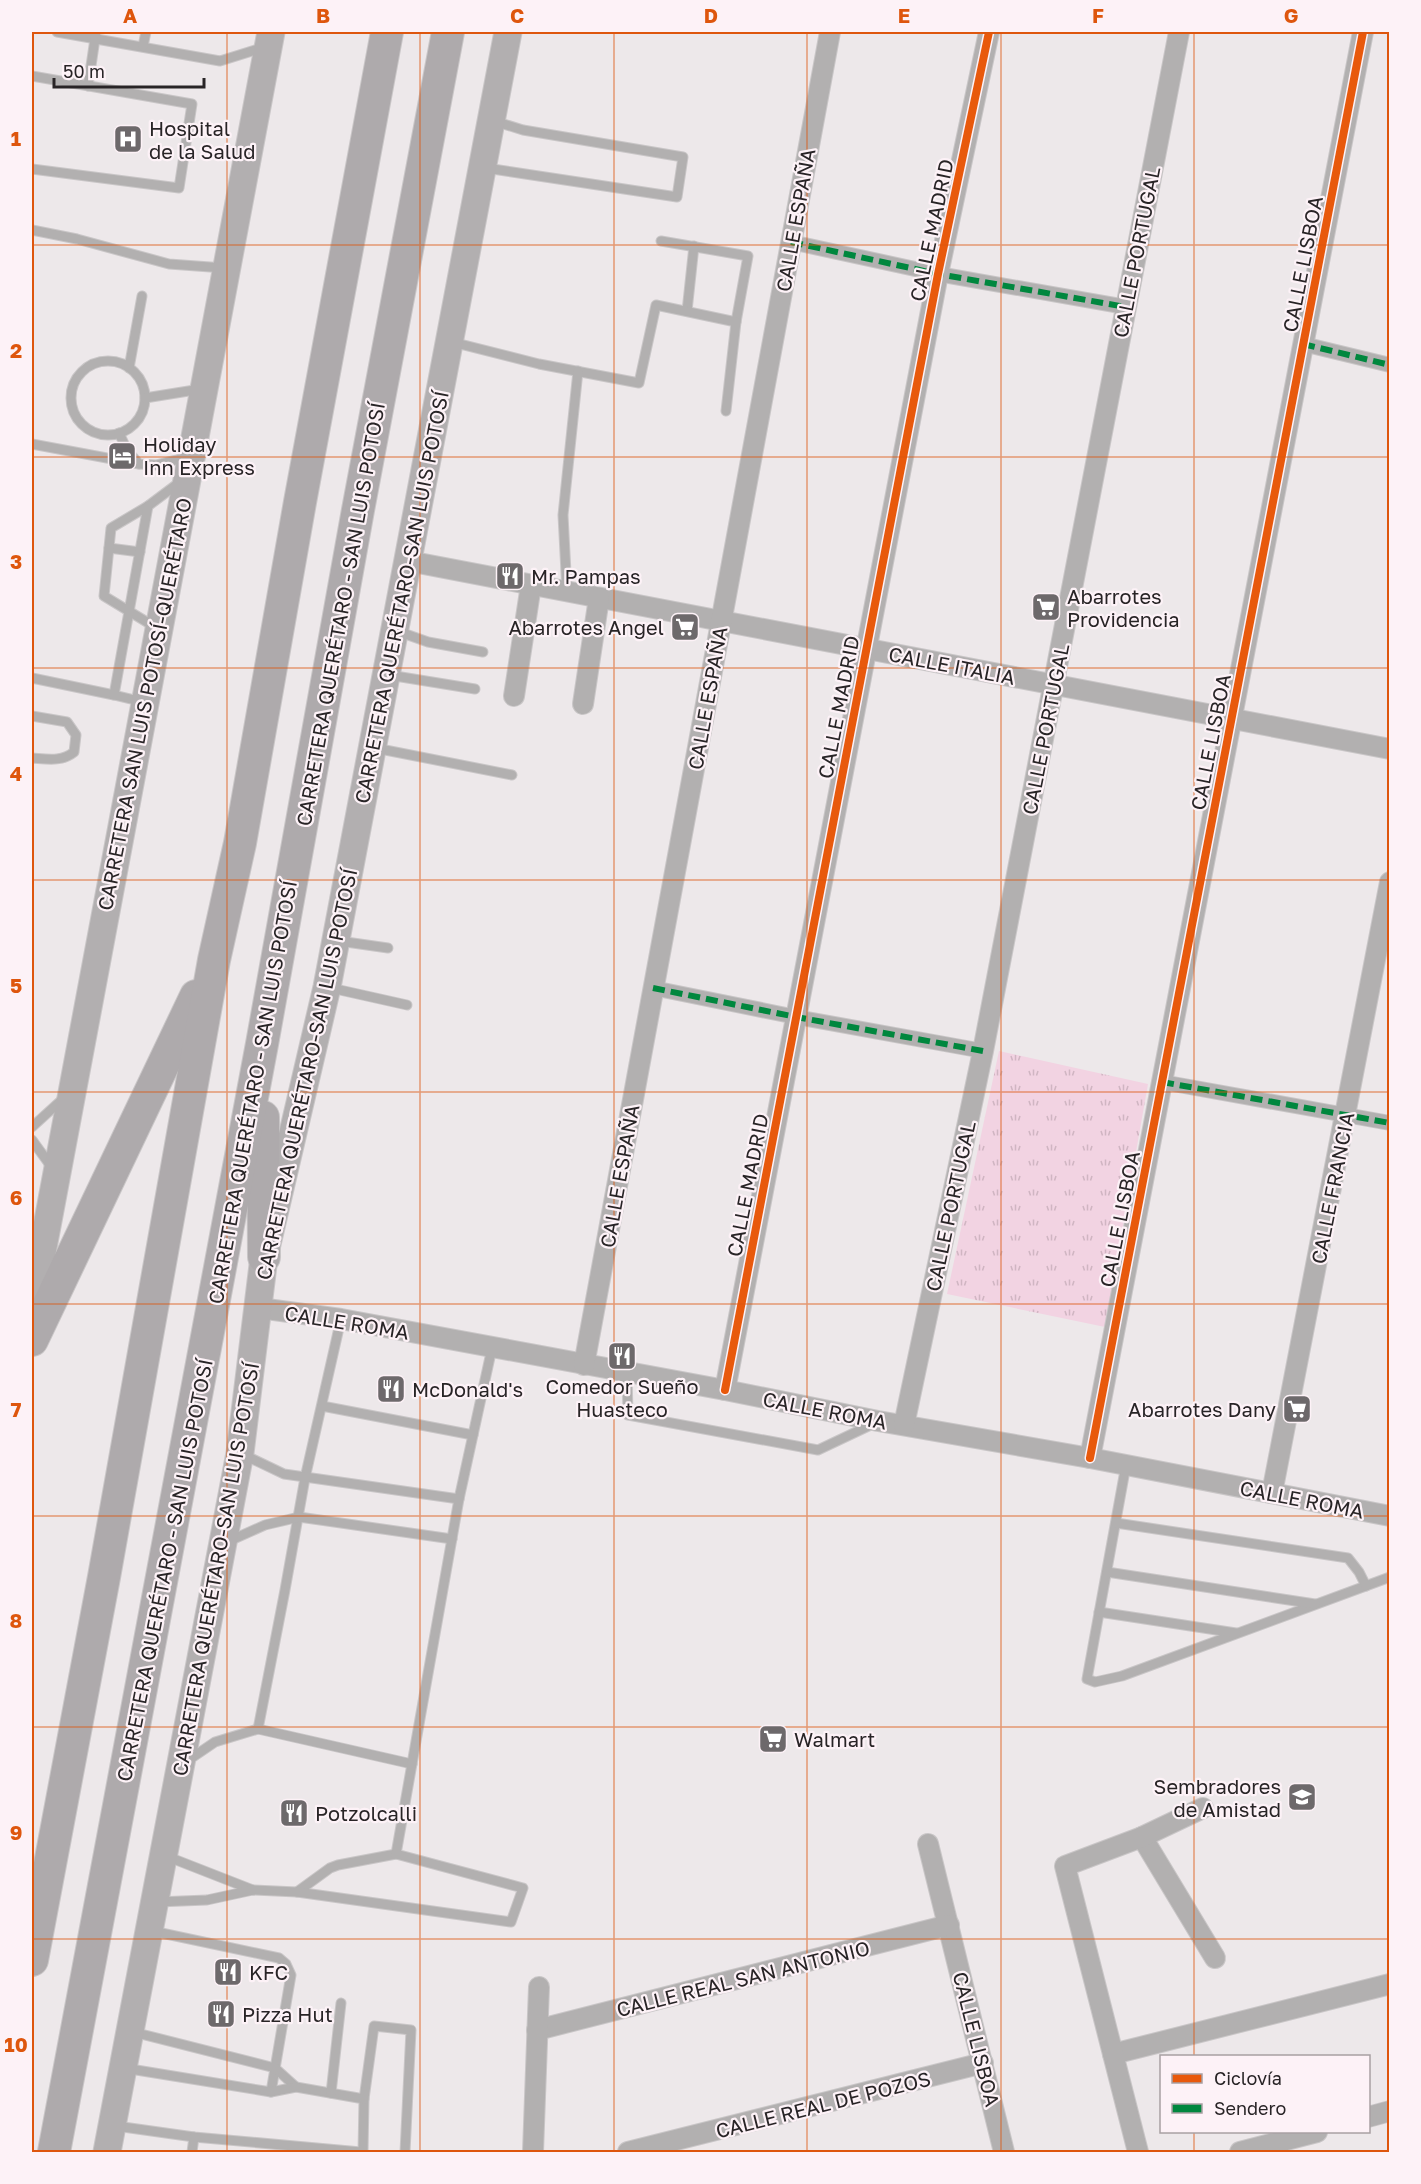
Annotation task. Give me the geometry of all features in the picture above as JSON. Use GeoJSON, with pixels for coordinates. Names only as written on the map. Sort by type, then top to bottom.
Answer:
{"type":"FeatureCollection","features":[{"type":"Feature","properties":{"kind":"highway"},"geometry":{"type":"LineString","coordinates":[[32,1960],[104,1577],[213,960],[240,843],[387,32]]}},
{"type":"Feature","properties":{"kind":"highway","name":"CARRETERA QUERÉTARO - SAN LUIS POTOSÍ"},"geometry":{"type":"LineString","coordinates":[[54,2152],[262,1044],[448,32]]}},
{"type":"Feature","properties":{"kind":"highway"},"geometry":{"type":"LineString","coordinates":[[32,1340],[213,960]]}},
{"type":"Feature","properties":{"kind":"highway"},"geometry":{"type":"LineString","coordinates":[[262,1044],[264,1257]]}},
{"type":"Feature","properties":{"kind":"main road","name":"CARRETERA QUERÉTARO-SAN LUIS POTOSÍ"},"geometry":{"type":"LineString","coordinates":[[108,2152],[240,1453],[264,1257],[337,940],[508,32]]}},
{"type":"Feature","properties":{"kind":"main road","name":"CARRETERA SAN LUIS POTOSÍ-QUERÉTARO"},"geometry":{"type":"LineString","coordinates":[[32,1306],[269,39]]}},
{"type":"Feature","properties":{"kind":"street","name":"CALLE ESPAÑA"},"geometry":{"type":"LineString","coordinates":[[584,1365],[830,32]]}},
{"type":"Feature","properties":{"kind":"street","name":"CALLE MADRID"},"geometry":{"type":"LineString","coordinates":[[725,1390],[938,274],[989,32]]}},
{"type":"Feature","properties":{"kind":"street","name":"CALLE PORTUGAL"},"geometry":{"type":"LineString","coordinates":[[904,1425],[983,1051],[1179,32]]}},
{"type":"Feature","properties":{"kind":"street","name":"CALLE LISBOA"},"geometry":{"type":"LineString","coordinates":[[1090,1458],[1363,32]]}},
{"type":"Feature","properties":{"kind":"street"},"geometry":{"type":"LineString","coordinates":[[791,242],[938,274],[1126,307]]}},
{"type":"Feature","properties":{"kind":"street"},"geometry":{"type":"LineString","coordinates":[[1303,344],[1389,365]]}},
{"type":"Feature","properties":{"kind":"street","name":"CALLE ITALIA"},"geometry":{"type":"LineString","coordinates":[[408,561],[1389,749]]}},
{"type":"Feature","properties":{"kind":"street"},"geometry":{"type":"LineString","coordinates":[[514,696],[531,585]]}},
{"type":"Feature","properties":{"kind":"street"},"geometry":{"type":"LineString","coordinates":[[583,704],[599,598]]}},
{"type":"Feature","properties":{"kind":"street","name":"CALLE FRANCIA"},"geometry":{"type":"LineString","coordinates":[[1272,1493],[1346,1117],[1389,882]]}},
{"type":"Feature","properties":{"kind":"street"},"geometry":{"type":"LineString","coordinates":[[653,988],[983,1051]]}},
{"type":"Feature","properties":{"kind":"street"},"geometry":{"type":"LineString","coordinates":[[1162,1082],[1389,1123]]}},
{"type":"Feature","properties":{"kind":"street","name":"CALLE ROMA"},"geometry":{"type":"LineString","coordinates":[[259,1308],[341,1319],[1389,1516]]}},
{"type":"Feature","properties":{"kind":"street"},"geometry":{"type":"LineString","coordinates":[[1138,2152],[1065,1866],[1142,1837],[1203,1808]]}},
{"type":"Feature","properties":{"kind":"street"},"geometry":{"type":"LineString","coordinates":[[1142,1837],[1215,1958]]}},
{"type":"Feature","properties":{"kind":"street","name":"CALLE LISBOA"},"geometry":{"type":"LineString","coordinates":[[928,1844],[1004,2152]]}},
{"type":"Feature","properties":{"kind":"street","name":"CALLE REAL SAN ANTONIO"},"geometry":{"type":"LineString","coordinates":[[537,2030],[949,1925]]}},
{"type":"Feature","properties":{"kind":"street"},"geometry":{"type":"LineString","coordinates":[[1113,2054],[1389,1984]]}},
{"type":"Feature","properties":{"kind":"street"},"geometry":{"type":"LineString","coordinates":[[533,2152],[539,1987]]}},
{"type":"Feature","properties":{"kind":"street","name":"CALLE REAL DE POZOS"},"geometry":{"type":"LineString","coordinates":[[628,2152],[983,2063]]}},
{"type":"Feature","properties":{"kind":"street"},"geometry":{"type":"LineString","coordinates":[[1370,2116],[1389,2111]]}},
{"type":"Feature","properties":{"kind":"street"},"geometry":{"type":"LineString","coordinates":[[1240,2152],[1313,2133]]}},
{"type":"Feature","properties":{"kind":"lane"},"geometry":{"type":"LineString","coordinates":[[57,32],[96,35],[220,61],[269,39]]}},
{"type":"Feature","properties":{"kind":"lane"},"geometry":{"type":"LineString","coordinates":[[143,46],[146,32]]}},
{"type":"Feature","properties":{"kind":"lane"},"geometry":{"type":"LineString","coordinates":[[88,86],[96,35]]}},
{"type":"Feature","properties":{"kind":"lane"},"geometry":{"type":"LineString","coordinates":[[32,76],[192,104],[179,188],[32,169]]}},
{"type":"Feature","properties":{"kind":"lane"},"geometry":{"type":"LineString","coordinates":[[483,168],[677,197],[684,157],[524,130],[491,120]]}},
{"type":"Feature","properties":{"kind":"lane"},"geometry":{"type":"LineString","coordinates":[[32,230],[76,239],[169,264],[226,269]]}},
{"type":"Feature","properties":{"kind":"lane"},"geometry":{"type":"LineString","coordinates":[[661,241],[748,256],[736,322],[726,411]]}},
{"type":"Feature","properties":{"kind":"lane"},"geometry":{"type":"LineString","coordinates":[[687,310],[694,246]]}},
{"type":"Feature","properties":{"kind":"lane"},"geometry":{"type":"LineString","coordinates":[[129,368],[142,296]]}},
{"type":"Feature","properties":{"kind":"lane"},"geometry":{"type":"LineString","coordinates":[[450,342],[539,364],[639,383],[656,305],[736,322]]}},
{"type":"Feature","properties":{"kind":"lane"},"geometry":{"type":"LineString","coordinates":[[108,361],[129,368],[138,376],[145,398],[138,420],[130,428],[119,433],[105,435],[91,431],[76,418],[70,397],[78,376],[86,368],[108,361]]}},
{"type":"Feature","properties":{"kind":"lane"},"geometry":{"type":"LineString","coordinates":[[567,592],[563,515],[578,371]]}},
{"type":"Feature","properties":{"kind":"lane"},"geometry":{"type":"LineString","coordinates":[[145,398],[204,389]]}},
{"type":"Feature","properties":{"kind":"lane"},"geometry":{"type":"LineString","coordinates":[[119,433],[139,464]]}},
{"type":"Feature","properties":{"kind":"lane"},"geometry":{"type":"LineString","coordinates":[[32,444],[139,464],[189,467]]}},
{"type":"Feature","properties":{"kind":"lane"},"geometry":{"type":"LineString","coordinates":[[158,630],[104,596],[111,528],[148,506],[189,467]]}},
{"type":"Feature","properties":{"kind":"lane"},"geometry":{"type":"LineString","coordinates":[[114,695],[148,506]]}},
{"type":"Feature","properties":{"kind":"lane"},"geometry":{"type":"LineString","coordinates":[[109,548],[140,552]]}},
{"type":"Feature","properties":{"kind":"lane"},"geometry":{"type":"LineString","coordinates":[[395,630],[428,642],[483,652]]}},
{"type":"Feature","properties":{"kind":"lane"},"geometry":{"type":"LineString","coordinates":[[387,674],[475,689]]}},
{"type":"Feature","properties":{"kind":"lane"},"geometry":{"type":"LineString","coordinates":[[32,678],[145,702]]}},
{"type":"Feature","properties":{"kind":"lane"},"geometry":{"type":"LineString","coordinates":[[32,717],[67,722],[76,735],[74,752],[68,757],[32,758]]}},
{"type":"Feature","properties":{"kind":"lane"},"geometry":{"type":"LineString","coordinates":[[373,748],[512,775]]}},
{"type":"Feature","properties":{"kind":"lane"},"geometry":{"type":"LineString","coordinates":[[337,940],[388,948]]}},
{"type":"Feature","properties":{"kind":"lane"},"geometry":{"type":"LineString","coordinates":[[327,987],[407,1005]]}},
{"type":"Feature","properties":{"kind":"lane"},"geometry":{"type":"LineString","coordinates":[[32,1127],[72,1092]]}},
{"type":"Feature","properties":{"kind":"lane"},"geometry":{"type":"LineString","coordinates":[[32,1140],[56,1173]]}},
{"type":"Feature","properties":{"kind":"lane"},"geometry":{"type":"LineString","coordinates":[[258,1729],[305,1478],[341,1319]]}},
{"type":"Feature","properties":{"kind":"lane"},"geometry":{"type":"LineString","coordinates":[[396,1854],[459,1499],[492,1348]]}},
{"type":"Feature","properties":{"kind":"lane"},"geometry":{"type":"LineString","coordinates":[[627,1373],[628,1415],[818,1449],[878,1421]]}},
{"type":"Feature","properties":{"kind":"lane"},"geometry":{"type":"LineString","coordinates":[[322,1406],[473,1435]]}},
{"type":"Feature","properties":{"kind":"lane"},"geometry":{"type":"LineString","coordinates":[[240,1453],[284,1474],[459,1499]]}},
{"type":"Feature","properties":{"kind":"lane"},"geometry":{"type":"LineString","coordinates":[[1126,1465],[1087,1679],[1095,1682],[1122,1676],[1389,1577]]}},
{"type":"Feature","properties":{"kind":"lane"},"geometry":{"type":"LineString","coordinates":[[222,1544],[265,1525],[299,1517],[452,1539]]}},
{"type":"Feature","properties":{"kind":"lane"},"geometry":{"type":"LineString","coordinates":[[1116,1523],[1348,1558],[1366,1586]]}},
{"type":"Feature","properties":{"kind":"lane"},"geometry":{"type":"LineString","coordinates":[[1107,1572],[1316,1604]]}},
{"type":"Feature","properties":{"kind":"lane"},"geometry":{"type":"LineString","coordinates":[[1099,1612],[1237,1633]]}},
{"type":"Feature","properties":{"kind":"lane"},"geometry":{"type":"LineString","coordinates":[[180,1766],[215,1742],[258,1729],[412,1764]]}},
{"type":"Feature","properties":{"kind":"lane"},"geometry":{"type":"LineString","coordinates":[[155,1902],[207,1900],[253,1890],[297,1892],[511,1922],[523,1888],[396,1854],[330,1868],[297,1892]]}},
{"type":"Feature","properties":{"kind":"lane"},"geometry":{"type":"LineString","coordinates":[[164,1856],[253,1890]]}},
{"type":"Feature","properties":{"kind":"lane"},"geometry":{"type":"LineString","coordinates":[[149,1930],[279,1958],[286,1964],[291,1975],[271,2092]]}},
{"type":"Feature","properties":{"kind":"lane"},"geometry":{"type":"LineString","coordinates":[[331,2093],[341,2003]]}},
{"type":"Feature","properties":{"kind":"lane"},"geometry":{"type":"LineString","coordinates":[[112,2126],[194,2137],[362,2152],[364,2099],[374,2026],[411,2030],[405,2152]]}},
{"type":"Feature","properties":{"kind":"lane"},"geometry":{"type":"LineString","coordinates":[[130,2031],[275,2068],[296,2087]]}},
{"type":"Feature","properties":{"kind":"lane"},"geometry":{"type":"LineString","coordinates":[[123,2068],[271,2092],[296,2087],[364,2099]]}},
{"type":"Feature","properties":{"kind":"lane"},"geometry":{"type":"LineString","coordinates":[[192,2152],[194,2137]]}},
{"type":"Feature","properties":{"kind":"green space"},"geometry":{"type":"Polygon","coordinates":[[[999,1051],[1148,1084],[1105,1327],[947,1294],[999,1051]]]}},
{"type":"Feature","properties":{"kind":"marked path"},"geometry":{"type":"LineString","coordinates":[[791,242],[938,274],[1126,307]]}},
{"type":"Feature","properties":{"kind":"marked path"},"geometry":{"type":"LineString","coordinates":[[1303,344],[1390,365]]}},
{"type":"Feature","properties":{"kind":"marked path"},"geometry":{"type":"LineString","coordinates":[[653,988],[983,1051]]}},
{"type":"Feature","properties":{"kind":"marked path"},"geometry":{"type":"LineString","coordinates":[[1162,1082],[1390,1123]]}},
{"type":"Feature","properties":{"kind":"cycle path"},"geometry":{"type":"LineString","coordinates":[[725,1390],[938,274],[989,32]]}},
{"type":"Feature","properties":{"kind":"cycle path"},"geometry":{"type":"LineString","coordinates":[[1090,1458],[1363,32]]}},
{"type":"Feature","properties":{"kind":"place","name":"Hospital de la Salud"},"geometry":{"type":"Point","coordinates":[128,139]}},
{"type":"Feature","properties":{"kind":"place","name":"Holiday Inn Express"},"geometry":{"type":"Point","coordinates":[122,456]}},
{"type":"Feature","properties":{"kind":"place","name":"Mr. Pampas"},"geometry":{"type":"Point","coordinates":[510,576]}},
{"type":"Feature","properties":{"kind":"place","name":"Abarrotes Providencia"},"geometry":{"type":"Point","coordinates":[1046,607]}},
{"type":"Feature","properties":{"kind":"place","name":"Abarrotes Angel"},"geometry":{"type":"Point","coordinates":[685,627]}},
{"type":"Feature","properties":{"kind":"place","name":"Comedor Sueño Huasteco"},"geometry":{"type":"Point","coordinates":[622,1356]}},
{"type":"Feature","properties":{"kind":"place","name":"McDonald's"},"geometry":{"type":"Point","coordinates":[391,1389]}},
{"type":"Feature","properties":{"kind":"place","name":"Abarrotes Dany"},"geometry":{"type":"Point","coordinates":[1297,1409]}},
{"type":"Feature","properties":{"kind":"place","name":"Walmart"},"geometry":{"type":"Point","coordinates":[773,1739]}},
{"type":"Feature","properties":{"kind":"place","name":"Sembradores de Amistad"},"geometry":{"type":"Point","coordinates":[1302,1797]}},
{"type":"Feature","properties":{"kind":"place","name":"Potzolcalli"},"geometry":{"type":"Point","coordinates":[294,1813]}},
{"type":"Feature","properties":{"kind":"place","name":"KFC"},"geometry":{"type":"Point","coordinates":[228,1972]}},
{"type":"Feature","properties":{"kind":"place","name":"Pizza Hut"},"geometry":{"type":"Point","coordinates":[221,2014]}}]}
